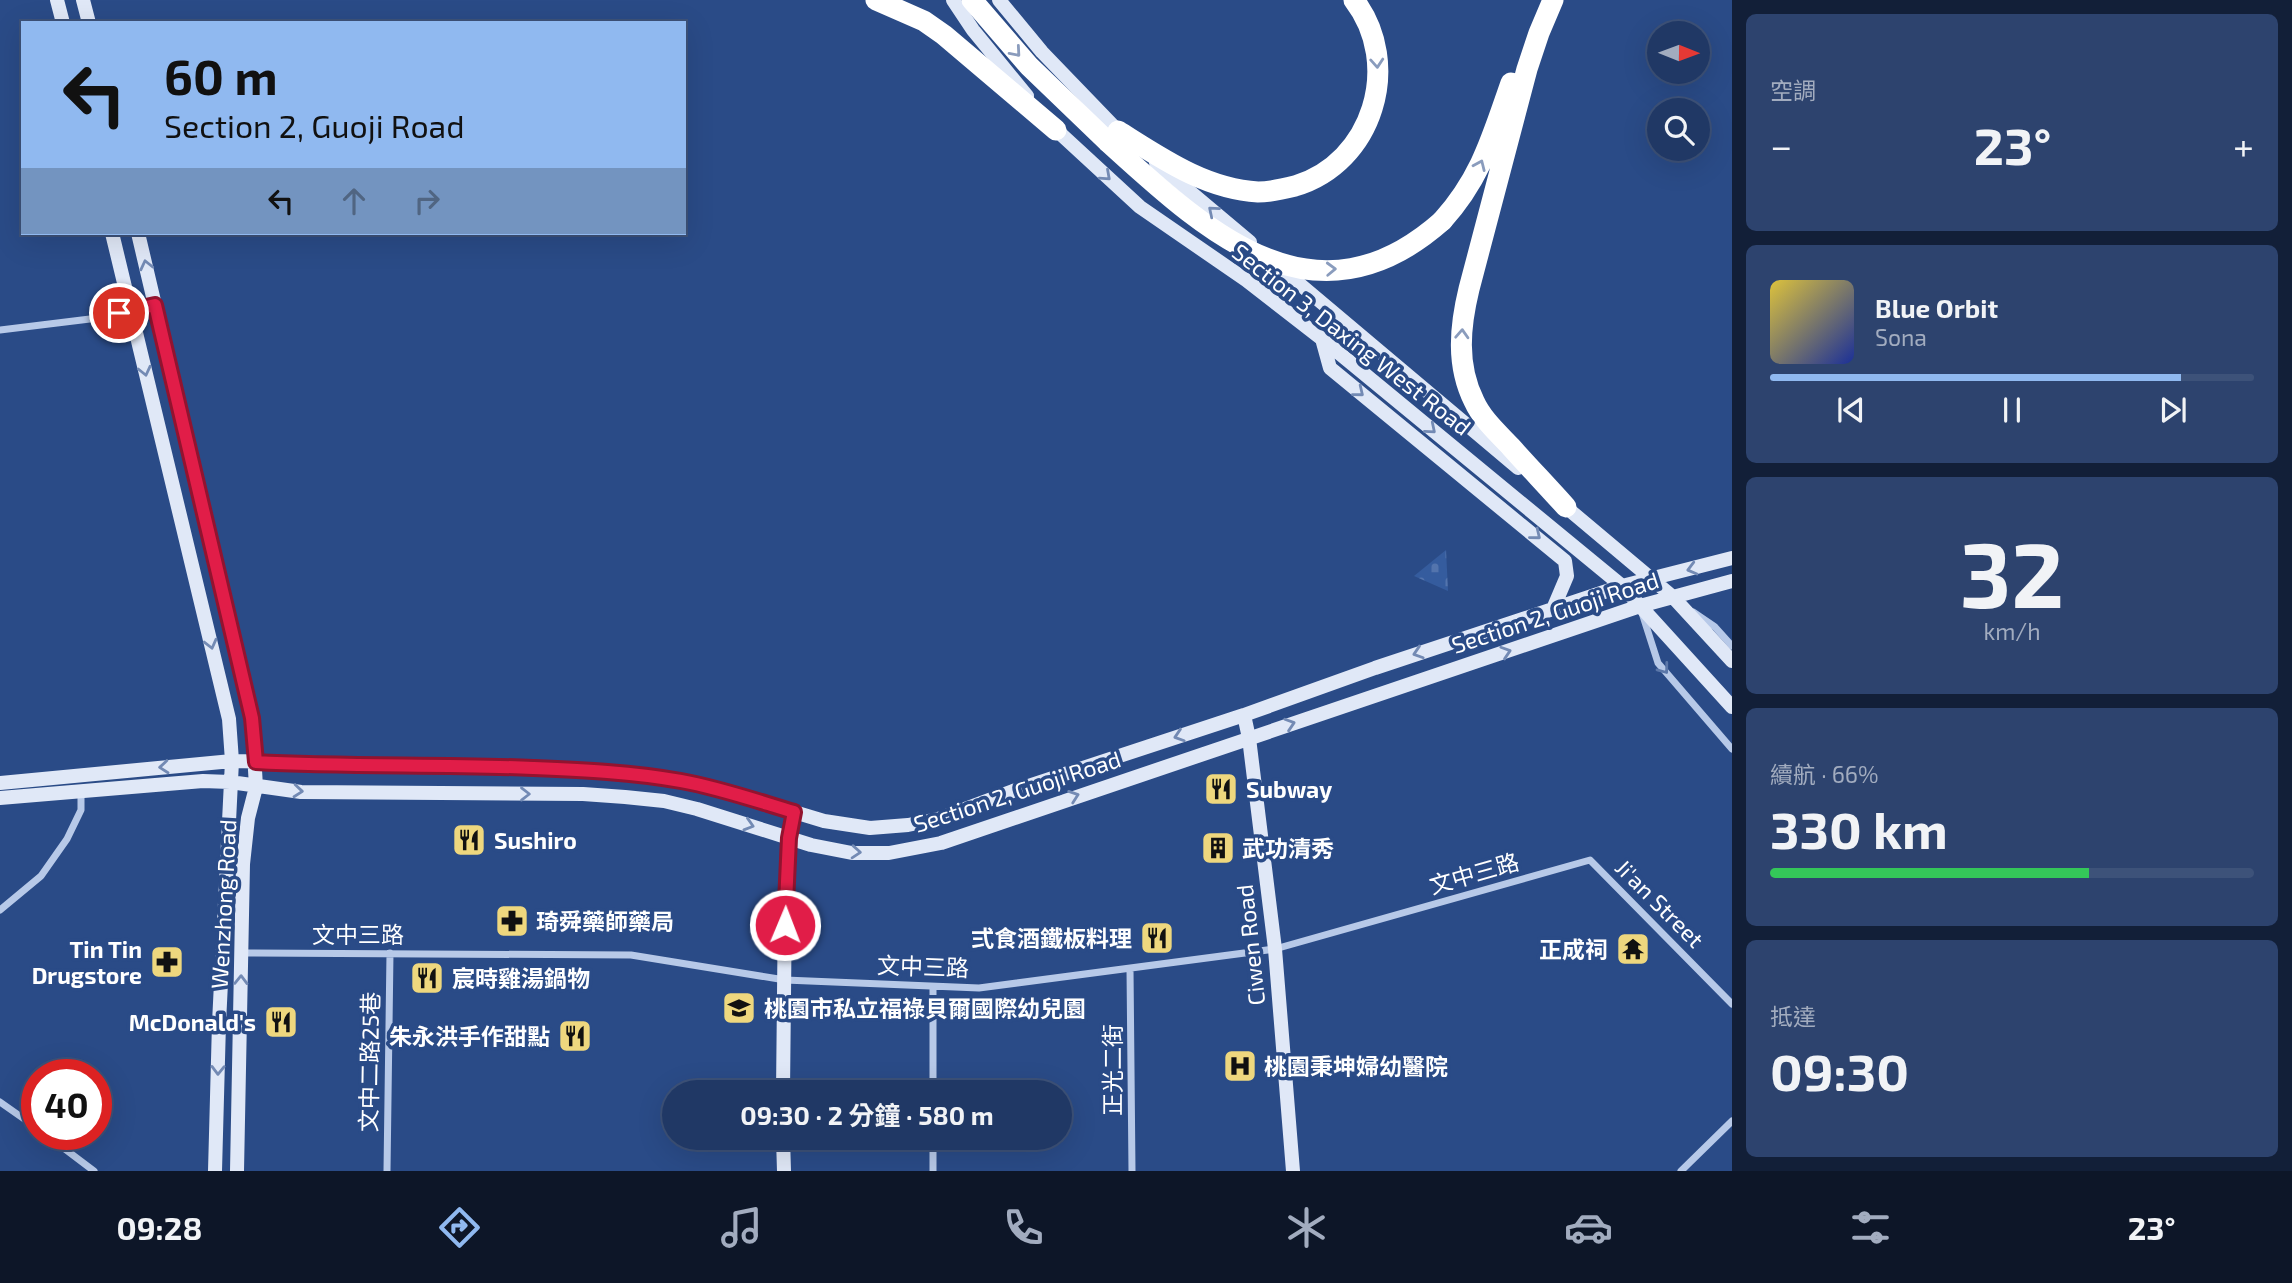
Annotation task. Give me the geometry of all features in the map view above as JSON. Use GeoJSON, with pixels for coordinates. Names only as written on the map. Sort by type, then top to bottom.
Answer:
{"type":"FeatureCollection","features":[{"type":"Feature","properties":{"kind":"highway"},"geometry":{"type":"LineString","coordinates":[[876,0],[915,17],[944,34],[1056,130]]}},
{"type":"Feature","properties":{"kind":"highway"},"geometry":{"type":"LineString","coordinates":[[972,0],[1028,66],[1113,137],[1168,196],[1218,234],[1269,260],[1298,268],[1338,269],[1361,266],[1402,251],[1442,221],[1457,204],[1476,176],[1524,46],[1551,0]]}},
{"type":"Feature","properties":{"kind":"highway"},"geometry":{"type":"LineString","coordinates":[[1113,137],[1203,180],[1234,189],[1261,192],[1285,189],[1312,181],[1336,165],[1353,149],[1369,122],[1376,96],[1378,58],[1373,34],[1354,0]]}},
{"type":"Feature","properties":{"kind":"highway"},"geometry":{"type":"LineString","coordinates":[[1551,0],[1527,69],[1469,289],[1461,342],[1466,381],[1484,418],[1566,508]]}},
{"type":"Feature","properties":{"kind":"street"},"geometry":{"type":"LineString","coordinates":[[57,0],[62,21]]}},
{"type":"Feature","properties":{"kind":"street"},"geometry":{"type":"LineString","coordinates":[[83,0],[88,21]]}},
{"type":"Feature","properties":{"kind":"street","name":"Section 3, Daxing West Road"},"geometry":{"type":"LineString","coordinates":[[953,0],[973,30],[1056,130],[1140,206],[1246,280],[1322,339],[1622,586],[1732,707]]}},
{"type":"Feature","properties":{"kind":"street","name":"Section 3, Daxing West Road"},"geometry":{"type":"LineString","coordinates":[[999,0],[1113,137],[1673,597],[1732,661]]}},
{"type":"Feature","properties":{"kind":"street","name":"Wenzhong Road"},"geometry":{"type":"LineString","coordinates":[[113,235],[229,719],[232,761],[219,1023],[215,1171]]}},
{"type":"Feature","properties":{"kind":"street","name":"Wenzhong Road"},"geometry":{"type":"LineString","coordinates":[[138,235],[252,718],[256,787],[248,817],[243,864],[237,1171]]}},
{"type":"Feature","properties":{"kind":"street"},"geometry":{"type":"LineString","coordinates":[[0,330],[98,317],[155,305]]}},
{"type":"Feature","properties":{"kind":"street"},"geometry":{"type":"LineString","coordinates":[[1322,339],[1330,368],[1565,561],[1567,576],[1553,609]]}},
{"type":"Feature","properties":{"kind":"street","name":"Section 2, Guoji Road"},"geometry":{"type":"LineString","coordinates":[[0,783],[232,761],[571,769],[680,780],[824,821],[870,828],[908,825],[938,819],[1013,791],[1622,586],[1732,558]]}},
{"type":"Feature","properties":{"kind":"street","name":"Section 2, Guoji Road"},"geometry":{"type":"LineString","coordinates":[[0,799],[203,781],[301,792],[583,794],[664,801],[811,845],[852,853],[889,853],[940,843],[1640,606],[1732,582]]}},
{"type":"Feature","properties":{"kind":"street"},"geometry":{"type":"LineString","coordinates":[[1673,597],[1715,627],[1732,646]]}},
{"type":"Feature","properties":{"kind":"street"},"geometry":{"type":"LineString","coordinates":[[1640,606],[1658,663],[1732,749]]}},
{"type":"Feature","properties":{"kind":"street","name":"Ciwen Road"},"geometry":{"type":"LineString","coordinates":[[1244,715],[1275,949],[1293,1171]]}},
{"type":"Feature","properties":{"kind":"street"},"geometry":{"type":"LineString","coordinates":[[0,910],[41,876],[66,839],[81,810],[81,791]]}},
{"type":"Feature","properties":{"kind":"street"},"geometry":{"type":"LineString","coordinates":[[783,1080],[785,898],[789,838],[794,812]]}},
{"type":"Feature","properties":{"kind":"street","name":"文中三路"},"geometry":{"type":"LineString","coordinates":[[242,954],[631,955],[785,980],[979,988],[1275,949],[1590,860]]}},
{"type":"Feature","properties":{"kind":"street","name":"Ji'an Street"},"geometry":{"type":"LineString","coordinates":[[1590,860],[1732,1004]]}},
{"type":"Feature","properties":{"kind":"street","name":"文中二路25巷"},"geometry":{"type":"LineString","coordinates":[[387,1171],[390,953]]}},
{"type":"Feature","properties":{"kind":"street","name":"正光二街"},"geometry":{"type":"LineString","coordinates":[[1130,969],[1132,1171]]}},
{"type":"Feature","properties":{"kind":"street"},"geometry":{"type":"LineString","coordinates":[[933,987],[933,1080]]}},
{"type":"Feature","properties":{"kind":"street"},"geometry":{"type":"LineString","coordinates":[[0,1101],[21,1116]]}},
{"type":"Feature","properties":{"kind":"street"},"geometry":{"type":"LineString","coordinates":[[1681,1171],[1732,1121]]}},
{"type":"Feature","properties":{"kind":"street"},"geometry":{"type":"LineString","coordinates":[[66,1150],[94,1171]]}},
{"type":"Feature","properties":{"kind":"street"},"geometry":{"type":"LineString","coordinates":[[783,1150],[784,1171]]}},
{"type":"Feature","properties":{"kind":"street"},"geometry":{"type":"LineString","coordinates":[[933,1150],[933,1171]]}},
{"type":"Feature","properties":{"kind":"green space"},"geometry":{"type":"Polygon","coordinates":[[[1446,550],[1448,591],[1414,576],[1446,550]]]}},
{"type":"Feature","properties":{"kind":"place","name":"Subway"},"geometry":{"type":"Point","coordinates":[1221,789]}},
{"type":"Feature","properties":{"kind":"place","name":"Sushiro"},"geometry":{"type":"Point","coordinates":[469,840]}},
{"type":"Feature","properties":{"kind":"place","name":"武功清秀"},"geometry":{"type":"Point","coordinates":[1218,848]}},
{"type":"Feature","properties":{"kind":"place","name":"琦舜藥師藥局"},"geometry":{"type":"Point","coordinates":[512,921]}},
{"type":"Feature","properties":{"kind":"place","name":"弍食酒鐵板料理"},"geometry":{"type":"Point","coordinates":[1157,938]}},
{"type":"Feature","properties":{"kind":"place","name":"正成祠"},"geometry":{"type":"Point","coordinates":[1633,949]}},
{"type":"Feature","properties":{"kind":"place","name":"Tin Tin Drugstore"},"geometry":{"type":"Point","coordinates":[167,962]}},
{"type":"Feature","properties":{"kind":"place","name":"宸時雞湯鍋物"},"geometry":{"type":"Point","coordinates":[427,978]}},
{"type":"Feature","properties":{"kind":"place","name":"桃園市私立福祿貝爾國際幼兒園"},"geometry":{"type":"Point","coordinates":[739,1008]}},
{"type":"Feature","properties":{"kind":"place","name":"McDonald's"},"geometry":{"type":"Point","coordinates":[281,1022]}},
{"type":"Feature","properties":{"kind":"place","name":"朱永洪手作甜點"},"geometry":{"type":"Point","coordinates":[575,1036]}},
{"type":"Feature","properties":{"kind":"place","name":"桃園秉坤婦幼醫院"},"geometry":{"type":"Point","coordinates":[1240,1066]}},
{"type":"Feature","properties":{"kind":"route"},"geometry":{"type":"LineString","coordinates":[[119,313],[155,305],[252,718],[256,762],[460,765],[628,774],[680,780],[794,812],[789,838],[785,925]]}}]}
